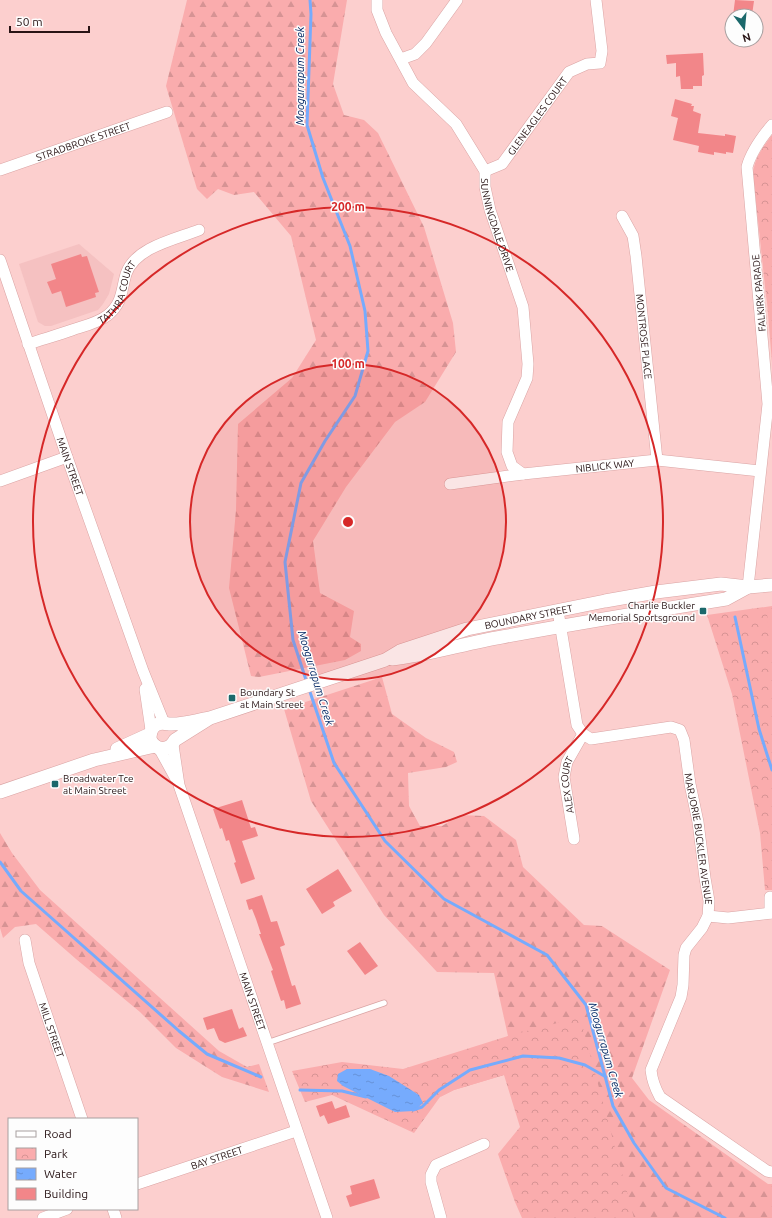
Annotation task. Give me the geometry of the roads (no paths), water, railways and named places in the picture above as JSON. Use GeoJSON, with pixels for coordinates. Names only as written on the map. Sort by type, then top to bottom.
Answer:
{"type":"FeatureCollection","features":[{"type":"Feature","properties":{"kind":"street","name":"SUNNINGDALE DRIVE"},"geometry":{"type":"LineString","coordinates":[[377,0],[377,10],[386,33],[414,83],[456,124],[485,171],[485,187],[490,210],[522,307],[528,364],[527,378],[508,422],[507,452],[512,466],[523,474]]}},
{"type":"Feature","properties":{"kind":"street"},"geometry":{"type":"LineString","coordinates":[[401,59],[415,54],[426,43],[457,0]]}},
{"type":"Feature","properties":{"kind":"street","name":"GLENEAGLES COURT"},"geometry":{"type":"LineString","coordinates":[[485,171],[502,164],[569,72],[587,64],[600,63],[602,51],[596,0]]}},
{"type":"Feature","properties":{"kind":"street","name":"STRADBROKE STREET"},"geometry":{"type":"LineString","coordinates":[[0,170],[167,112]]}},
{"type":"Feature","properties":{"kind":"street","name":"FALKIRK PARADE"},"geometry":{"type":"LineString","coordinates":[[748,587],[760,471],[770,404],[747,167],[753,152],[772,125]]}},
{"type":"Feature","properties":{"kind":"street","name":"MONTROSE PLACE"},"geometry":{"type":"LineString","coordinates":[[622,216],[633,236],[636,256],[657,460]]}},
{"type":"Feature","properties":{"kind":"street","name":"TATHRA COURT"},"geometry":{"type":"LineString","coordinates":[[28,344],[96,322],[107,316],[116,308],[122,296],[126,274],[131,264],[140,255],[155,246],[199,230]]}},
{"type":"Feature","properties":{"kind":"street","name":"MAIN STREET"},"geometry":{"type":"LineString","coordinates":[[0,260],[67,457],[143,671],[166,723]]}},
{"type":"Feature","properties":{"kind":"street"},"geometry":{"type":"LineString","coordinates":[[0,481],[67,457]]}},
{"type":"Feature","properties":{"kind":"street","name":"NIBLICK WAY"},"geometry":{"type":"LineString","coordinates":[[450,484],[523,474],[657,460],[760,471]]}},
{"type":"Feature","properties":{"kind":"street","name":"BOUNDARY STREET"},"geometry":{"type":"LineString","coordinates":[[385,660],[400,651],[467,629],[605,600],[721,584],[748,587],[772,585]]}},
{"type":"Feature","properties":{"kind":"street","name":"BOUNDARY STREET"},"geometry":{"type":"LineString","coordinates":[[154,739],[156,724],[210,718],[385,660],[410,657],[472,642],[561,626],[726,599],[748,587]]}},
{"type":"Feature","properties":{"kind":"street"},"geometry":{"type":"LineString","coordinates":[[558,611],[577,725],[583,734]]}},
{"type":"Feature","properties":{"kind":"street","name":"MAIN STREET"},"geometry":{"type":"LineString","coordinates":[[143,671],[154,739],[179,785],[327,1218]]}},
{"type":"Feature","properties":{"kind":"street","name":"BOUNDARY STREET"},"geometry":{"type":"LineString","coordinates":[[154,739],[166,748],[210,718]]}},
{"type":"Feature","properties":{"kind":"street"},"geometry":{"type":"LineString","coordinates":[[166,723],[174,729],[176,736],[174,742]]}},
{"type":"Feature","properties":{"kind":"street","name":"MARJORIE BUCKLER AVENUE"},"geometry":{"type":"LineString","coordinates":[[583,734],[591,739],[671,727],[680,730],[684,740],[690,784],[698,822],[709,901],[708,916],[702,928],[686,948],[684,955],[681,997],[652,1070],[652,1078],[660,1097],[767,1171],[772,1172]]}},
{"type":"Feature","properties":{"kind":"street","name":"ALEX COURT"},"geometry":{"type":"LineString","coordinates":[[574,839],[564,777],[567,762],[583,734]]}},
{"type":"Feature","properties":{"kind":"street","name":"BOUNDARY STREET"},"geometry":{"type":"LineString","coordinates":[[0,792],[154,739]]}},
{"type":"Feature","properties":{"kind":"street","name":"MAIN STREET"},"geometry":{"type":"LineString","coordinates":[[174,742],[179,785]]}},
{"type":"Feature","properties":{"kind":"street"},"geometry":{"type":"LineString","coordinates":[[708,916],[728,918],[771,913],[770,897]]}},
{"type":"Feature","properties":{"kind":"street","name":"MILL STREET"},"geometry":{"type":"LineString","coordinates":[[25,940],[29,963],[82,1118]]}},
{"type":"Feature","properties":{"kind":"street","name":"BAY STREET"},"geometry":{"type":"LineString","coordinates":[[138,1184],[296,1131]]}},
{"type":"Feature","properties":{"kind":"street"},"geometry":{"type":"LineString","coordinates":[[441,1218],[431,1182],[431,1174],[436,1165],[484,1144]]}},
{"type":"Feature","properties":{"kind":"street"},"geometry":{"type":"LineString","coordinates":[[43,1218],[64,1210]]}},
{"type":"Feature","properties":{"kind":"lane"},"geometry":{"type":"LineString","coordinates":[[267,1043],[384,1003]]}},
{"type":"Feature","properties":{"kind":"water"},"geometry":{"type":"Polygon","coordinates":[[[347,1069],[370,1069],[389,1076],[419,1095],[423,1103],[414,1111],[395,1112],[343,1086],[337,1081],[338,1074],[347,1069]]]}},
{"type":"Feature","properties":{"kind":"waterway","name":"Moogurrapum Creek"},"geometry":{"type":"LineString","coordinates":[[307,683],[293,640],[285,562],[301,483],[325,441],[355,396],[368,351],[365,311],[350,246],[323,178],[307,125],[311,14],[310,0]]}},
{"type":"Feature","properties":{"kind":"waterway"},"geometry":{"type":"LineString","coordinates":[[735,617],[759,729],[772,770]]}},
{"type":"Feature","properties":{"kind":"waterway","name":"Moogurrapum Creek"},"geometry":{"type":"LineString","coordinates":[[309,689],[334,763],[385,841],[444,899],[547,955],[586,1005],[613,1106],[634,1143],[666,1188],[725,1218]]}},
{"type":"Feature","properties":{"kind":"waterway"},"geometry":{"type":"LineString","coordinates":[[0,862],[21,891],[179,1031],[207,1054],[261,1077]]}},
{"type":"Feature","properties":{"kind":"waterway"},"geometry":{"type":"LineString","coordinates":[[413,1110],[422,1107],[439,1090],[470,1070],[523,1056],[559,1058],[585,1065],[606,1077]]}},
{"type":"Feature","properties":{"kind":"waterway"},"geometry":{"type":"LineString","coordinates":[[300,1090],[342,1091],[366,1097]]}},
{"type":"Feature","properties":{"kind":"place","name":"Charlie Buckler Memorial Sportsground"},"geometry":{"type":"Point","coordinates":[703,611]}},
{"type":"Feature","properties":{"kind":"place","name":"Boundary St at Main Street"},"geometry":{"type":"Point","coordinates":[232,698]}},
{"type":"Feature","properties":{"kind":"place","name":"Broadwater Tce at Main Street"},"geometry":{"type":"Point","coordinates":[55,784]}}]}
